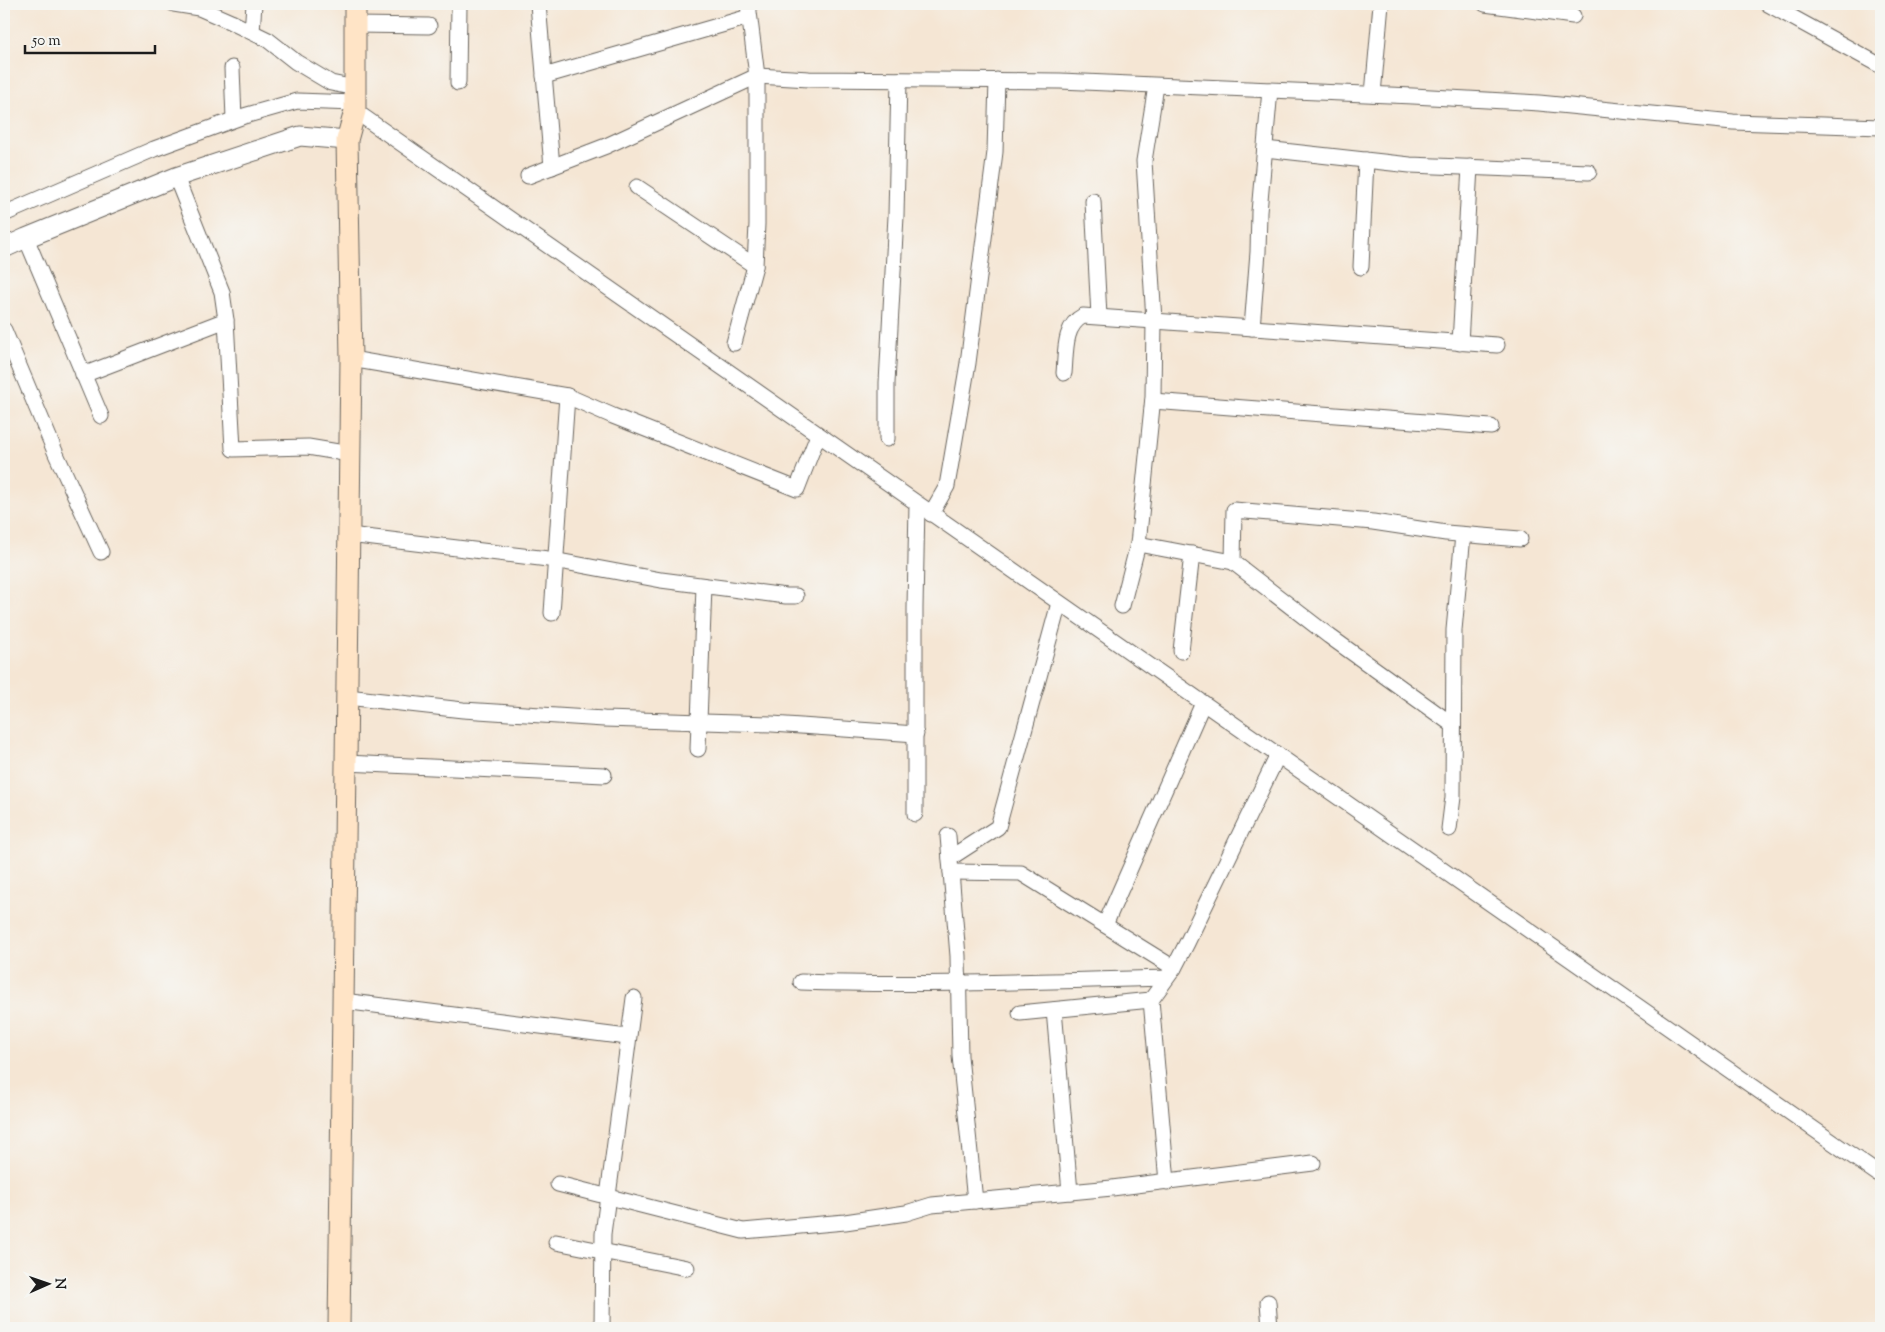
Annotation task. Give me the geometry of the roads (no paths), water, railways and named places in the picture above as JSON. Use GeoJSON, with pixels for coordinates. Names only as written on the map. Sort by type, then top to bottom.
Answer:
{"type":"FeatureCollection","features":[{"type":"Feature","properties":{"kind":"main road"},"geometry":{"type":"LineString","coordinates":[[338,1328],[352,359],[347,140],[355,101],[355,14]]}},
{"type":"Feature","properties":{"kind":"street"},"geometry":{"type":"LineString","coordinates":[[174,4],[199,8],[252,32],[268,40],[296,62],[332,83],[818,435],[1881,1176]]}},
{"type":"Feature","properties":{"kind":"street"},"geometry":{"type":"LineString","coordinates":[[252,32],[254,4]]}},
{"type":"Feature","properties":{"kind":"street"},"geometry":{"type":"LineString","coordinates":[[458,83],[459,4]]}},
{"type":"Feature","properties":{"kind":"street"},"geometry":{"type":"LineString","coordinates":[[538,4],[552,167]]}},
{"type":"Feature","properties":{"kind":"street"},"geometry":{"type":"LineString","coordinates":[[1373,94],[1381,4]]}},
{"type":"Feature","properties":{"kind":"street"},"geometry":{"type":"LineString","coordinates":[[1486,4],[1573,16]]}},
{"type":"Feature","properties":{"kind":"street"},"geometry":{"type":"LineString","coordinates":[[1768,4],[1881,66]]}},
{"type":"Feature","properties":{"kind":"street"},"geometry":{"type":"LineString","coordinates":[[544,76],[748,10],[757,76],[757,224],[755,266],[734,343]]}},
{"type":"Feature","properties":{"kind":"street"},"geometry":{"type":"LineString","coordinates":[[355,14],[429,26]]}},
{"type":"Feature","properties":{"kind":"street"},"geometry":{"type":"LineString","coordinates":[[232,68],[234,120]]}},
{"type":"Feature","properties":{"kind":"street"},"geometry":{"type":"LineString","coordinates":[[528,176],[606,146],[757,76],[808,79],[997,80],[1373,94],[1538,103],[1733,122],[1881,127]]}},
{"type":"Feature","properties":{"kind":"street"},"geometry":{"type":"LineString","coordinates":[[887,439],[887,383],[896,216],[898,80]]}},
{"type":"Feature","properties":{"kind":"street"},"geometry":{"type":"LineString","coordinates":[[932,514],[947,486],[968,363],[995,152],[997,80]]}},
{"type":"Feature","properties":{"kind":"street"},"geometry":{"type":"LineString","coordinates":[[1122,606],[1138,544],[1153,401],[1154,320],[1144,161],[1156,86]]}},
{"type":"Feature","properties":{"kind":"street"},"geometry":{"type":"LineString","coordinates":[[1252,328],[1259,212],[1270,90]]}},
{"type":"Feature","properties":{"kind":"street"},"geometry":{"type":"LineString","coordinates":[[4,214],[154,149],[234,120],[297,101],[355,101]]}},
{"type":"Feature","properties":{"kind":"street"},"geometry":{"type":"LineString","coordinates":[[4,248],[176,177],[300,136],[347,140]]}},
{"type":"Feature","properties":{"kind":"street"},"geometry":{"type":"LineString","coordinates":[[1265,149],[1410,165],[1589,172]]}},
{"type":"Feature","properties":{"kind":"street"},"geometry":{"type":"LineString","coordinates":[[1361,266],[1366,160]]}},
{"type":"Feature","properties":{"kind":"street"},"geometry":{"type":"LineString","coordinates":[[1460,343],[1470,167]]}},
{"type":"Feature","properties":{"kind":"street"},"geometry":{"type":"LineString","coordinates":[[176,177],[222,292],[226,320],[233,450],[308,447],[350,454]]}},
{"type":"Feature","properties":{"kind":"street"},"geometry":{"type":"LineString","coordinates":[[637,187],[755,266]]}},
{"type":"Feature","properties":{"kind":"street"},"geometry":{"type":"LineString","coordinates":[[1093,201],[1099,316]]}},
{"type":"Feature","properties":{"kind":"street"},"geometry":{"type":"LineString","coordinates":[[26,238],[82,375],[101,416]]}},
{"type":"Feature","properties":{"kind":"street"},"geometry":{"type":"LineString","coordinates":[[1064,373],[1068,335],[1074,320],[1083,316],[1497,345]]}},
{"type":"Feature","properties":{"kind":"street"},"geometry":{"type":"LineString","coordinates":[[82,375],[226,320]]}},
{"type":"Feature","properties":{"kind":"street"},"geometry":{"type":"LineString","coordinates":[[4,330],[56,454],[101,552]]}},
{"type":"Feature","properties":{"kind":"street"},"geometry":{"type":"LineString","coordinates":[[352,359],[567,396],[797,489],[818,435]]}},
{"type":"Feature","properties":{"kind":"street"},"geometry":{"type":"LineString","coordinates":[[552,613],[567,396]]}},
{"type":"Feature","properties":{"kind":"street"},"geometry":{"type":"LineString","coordinates":[[1153,401],[1491,427]]}},
{"type":"Feature","properties":{"kind":"street"},"geometry":{"type":"LineString","coordinates":[[915,814],[917,504]]}},
{"type":"Feature","properties":{"kind":"street"},"geometry":{"type":"LineString","coordinates":[[1232,562],[1234,510],[1373,522],[1463,535],[1520,539]]}},
{"type":"Feature","properties":{"kind":"street"},"geometry":{"type":"LineString","coordinates":[[349,535],[555,561],[704,586],[796,596]]}},
{"type":"Feature","properties":{"kind":"street"},"geometry":{"type":"LineString","coordinates":[[1449,829],[1453,796],[1454,630],[1463,535]]}},
{"type":"Feature","properties":{"kind":"street"},"geometry":{"type":"LineString","coordinates":[[1138,544],[1232,562],[1329,636],[1453,725]]}},
{"type":"Feature","properties":{"kind":"street"},"geometry":{"type":"LineString","coordinates":[[1181,651],[1192,554]]}},
{"type":"Feature","properties":{"kind":"street"},"geometry":{"type":"LineString","coordinates":[[698,748],[704,586]]}},
{"type":"Feature","properties":{"kind":"street"},"geometry":{"type":"LineString","coordinates":[[950,865],[998,827],[1059,603]]}},
{"type":"Feature","properties":{"kind":"street"},"geometry":{"type":"LineString","coordinates":[[347,697],[463,710],[604,719],[772,724],[916,734]]}},
{"type":"Feature","properties":{"kind":"street"},"geometry":{"type":"LineString","coordinates":[[1105,925],[1203,703]]}},
{"type":"Feature","properties":{"kind":"street"},"geometry":{"type":"LineString","coordinates":[[1167,1182],[1151,1000],[1170,973],[1278,755]]}},
{"type":"Feature","properties":{"kind":"street"},"geometry":{"type":"LineString","coordinates":[[346,763],[604,775]]}},
{"type":"Feature","properties":{"kind":"street"},"geometry":{"type":"LineString","coordinates":[[948,836],[958,956],[960,1056],[975,1201]]}},
{"type":"Feature","properties":{"kind":"street"},"geometry":{"type":"LineString","coordinates":[[950,865],[1021,873],[1105,925],[1170,973]]}},
{"type":"Feature","properties":{"kind":"street"},"geometry":{"type":"LineString","coordinates":[[801,982],[959,984],[1170,973]]}},
{"type":"Feature","properties":{"kind":"street"},"geometry":{"type":"LineString","coordinates":[[602,1328],[603,1234],[627,1037],[634,998]]}},
{"type":"Feature","properties":{"kind":"street"},"geometry":{"type":"LineString","coordinates":[[1020,1013],[1151,1000]]}},
{"type":"Feature","properties":{"kind":"street"},"geometry":{"type":"LineString","coordinates":[[343,1001],[627,1037]]}},
{"type":"Feature","properties":{"kind":"street"},"geometry":{"type":"LineString","coordinates":[[1054,1010],[1070,1192]]}},
{"type":"Feature","properties":{"kind":"street"},"geometry":{"type":"LineString","coordinates":[[558,1184],[743,1231],[845,1222],[906,1213],[932,1205],[1167,1182],[1313,1164]]}},
{"type":"Feature","properties":{"kind":"street"},"geometry":{"type":"LineString","coordinates":[[556,1242],[687,1268]]}},
{"type":"Feature","properties":{"kind":"street"},"geometry":{"type":"LineString","coordinates":[[1268,1302],[1270,1328]]}}]}
